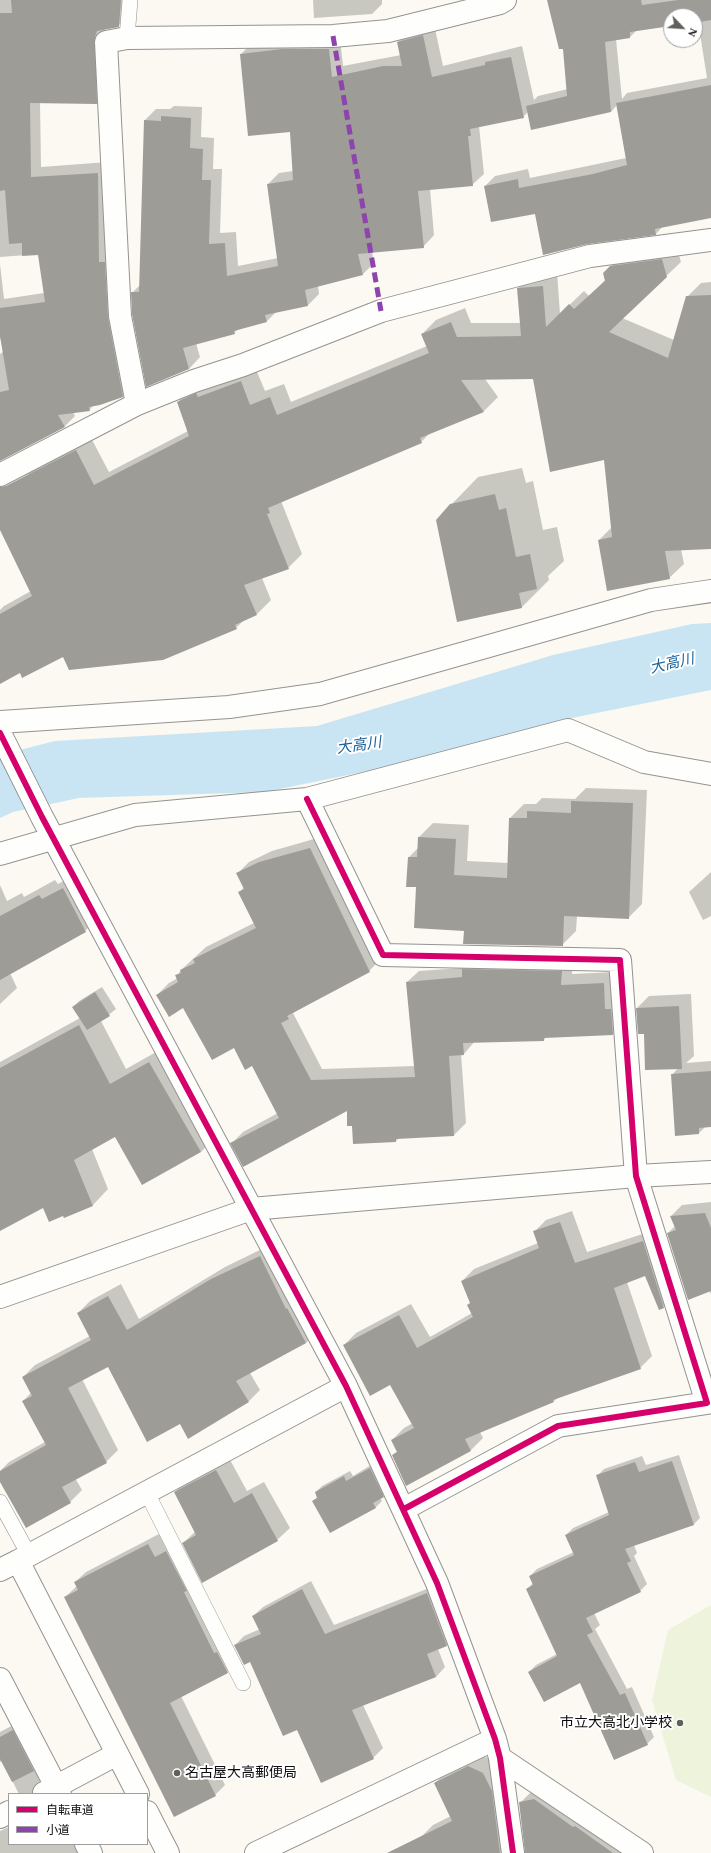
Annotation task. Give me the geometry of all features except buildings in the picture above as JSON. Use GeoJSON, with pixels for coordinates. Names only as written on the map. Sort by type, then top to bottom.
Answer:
{"type":"FeatureCollection","features":[{"type":"Feature","properties":{"kind":"street"},"geometry":{"type":"LineString","coordinates":[[136,404],[120,316],[106,42],[127,38],[333,36],[388,31],[500,3],[505,0]]}},
{"type":"Feature","properties":{"kind":"street"},"geometry":{"type":"LineString","coordinates":[[0,475],[136,404],[194,381],[243,365],[381,311],[590,256],[711,240]]}},
{"type":"Feature","properties":{"kind":"street"},"geometry":{"type":"LineString","coordinates":[[513,1853],[498,1748],[437,1583],[404,1509],[346,1386],[42,817],[1,733],[229,707],[320,694],[651,600],[711,590]]}},
{"type":"Feature","properties":{"kind":"street"},"geometry":{"type":"LineString","coordinates":[[0,854],[134,815],[307,799],[568,730],[644,762],[711,774]]}},
{"type":"Feature","properties":{"kind":"street"},"geometry":{"type":"LineString","coordinates":[[307,799],[382,955],[620,960],[636,1176],[709,1402],[558,1426],[404,1509]]}},
{"type":"Feature","properties":{"kind":"street"},"geometry":{"type":"LineString","coordinates":[[0,1297],[251,1209],[636,1176],[711,1172]]}},
{"type":"Feature","properties":{"kind":"street"},"geometry":{"type":"LineString","coordinates":[[137,1793],[15,1562],[346,1386]]}},
{"type":"Feature","properties":{"kind":"street"},"geometry":{"type":"LineString","coordinates":[[0,1679],[53,1792],[117,1754]]}},
{"type":"Feature","properties":{"kind":"street"},"geometry":{"type":"LineString","coordinates":[[256,1853],[498,1748]]}},
{"type":"Feature","properties":{"kind":"street"},"geometry":{"type":"LineString","coordinates":[[498,1748],[642,1853]]}},
{"type":"Feature","properties":{"kind":"street"},"geometry":{"type":"LineString","coordinates":[[148,1814],[168,1853]]}},
{"type":"Feature","properties":{"kind":"lane"},"geometry":{"type":"LineString","coordinates":[[127,38],[130,0]]}},
{"type":"Feature","properties":{"kind":"lane"},"geometry":{"type":"LineString","coordinates":[[147,1493],[243,1683]]}},
{"type":"Feature","properties":{"kind":"lane"},"geometry":{"type":"LineString","coordinates":[[0,1502],[15,1562]]}},
{"type":"Feature","properties":{"kind":"green space"},"geometry":{"type":"Polygon","coordinates":[[[711,1605],[711,1797],[676,1780],[652,1700],[668,1630],[711,1605]]]}},
{"type":"Feature","properties":{"kind":"water","name":"大高川"},"geometry":{"type":"Polygon","coordinates":[[[711,623],[711,690],[552,722],[397,765],[265,792],[79,798],[13,812],[0,818],[0,755],[55,741],[317,726],[553,655],[692,624],[711,623]]]}},
{"type":"Feature","properties":{"kind":"marked path"},"geometry":{"type":"LineString","coordinates":[[333,36],[381,311]]}},
{"type":"Feature","properties":{"kind":"cycle path"},"geometry":{"type":"LineString","coordinates":[[0,733],[42,817],[346,1386],[437,1583],[495,1739],[500,1758],[513,1853]]}},
{"type":"Feature","properties":{"kind":"cycle path"},"geometry":{"type":"LineString","coordinates":[[307,799],[383,955],[620,960],[636,1176],[707,1403],[558,1426],[404,1509]]}},
{"type":"Feature","properties":{"kind":"place","name":"市立大高北小学校"},"geometry":{"type":"Point","coordinates":[680,1723]}},
{"type":"Feature","properties":{"kind":"place","name":"名古屋大高郵便局"},"geometry":{"type":"Point","coordinates":[177,1773]}}]}
